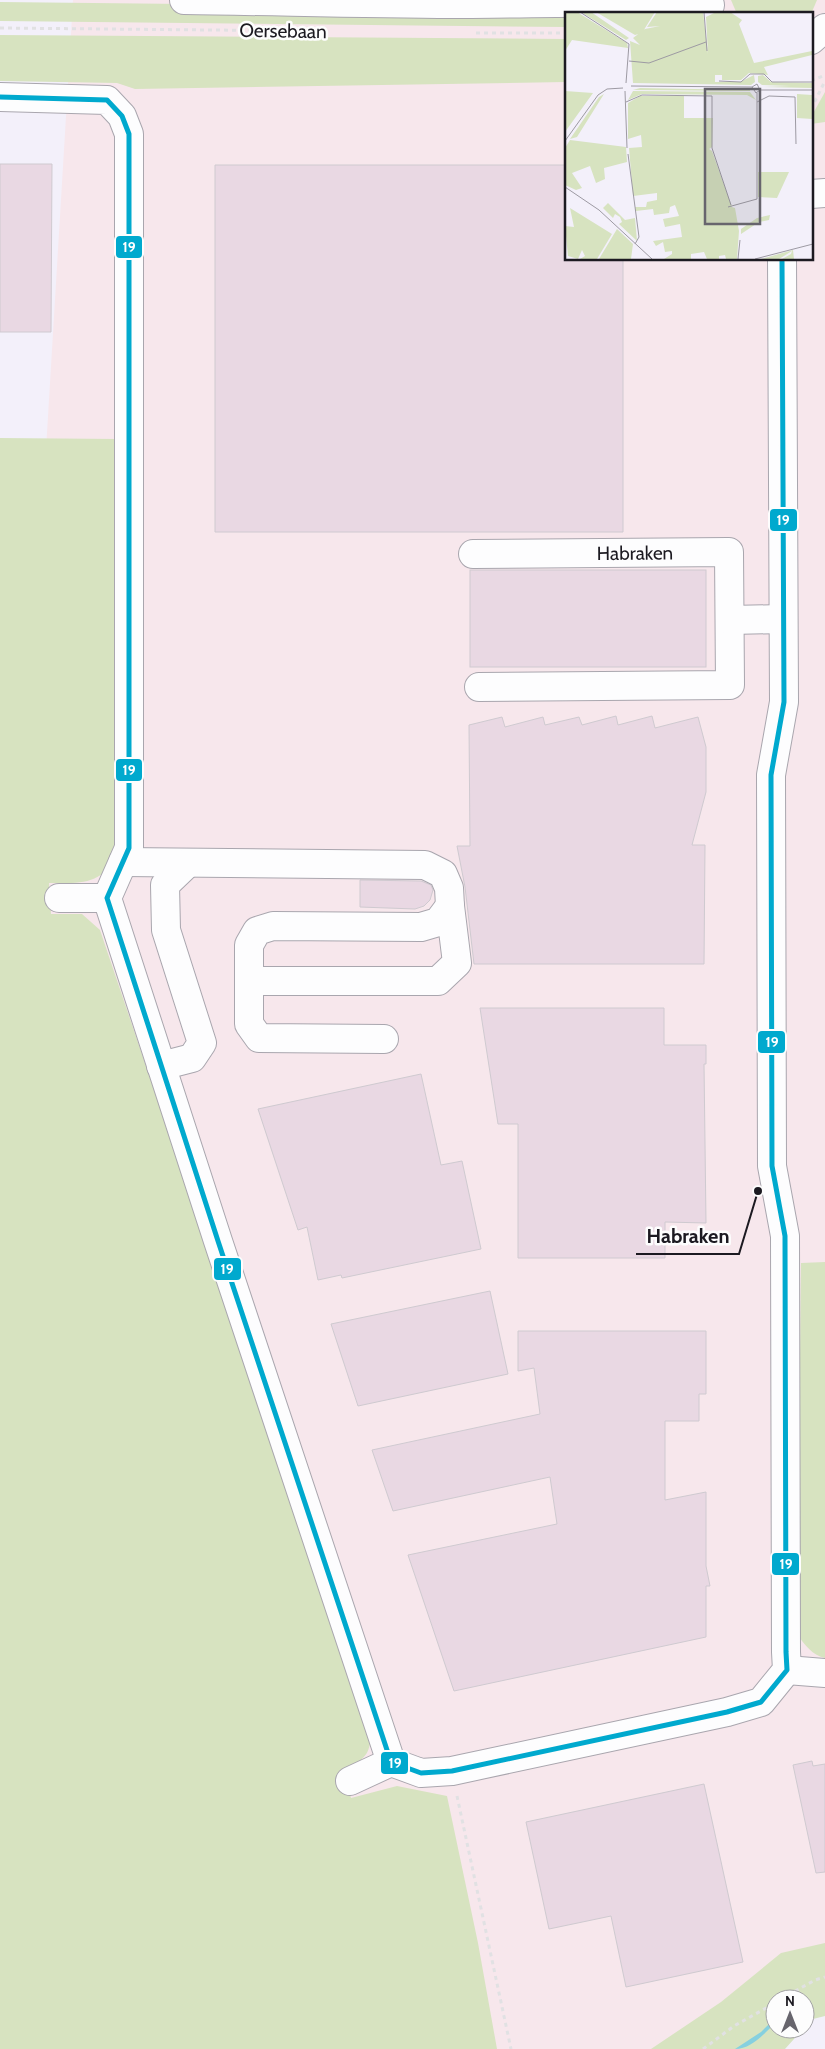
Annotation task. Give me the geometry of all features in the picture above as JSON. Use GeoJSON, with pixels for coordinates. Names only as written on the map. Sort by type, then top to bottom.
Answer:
{"type":"FeatureCollection","features":[{"type":"Feature","properties":{"kind":"street","name":"Oersebaan"},"geometry":{"type":"LineString","coordinates":[[184,0],[454,4],[591,0],[677,2],[711,6]]}},
{"type":"Feature","properties":{"kind":"street"},"geometry":{"type":"LineString","coordinates":[[812,39],[825,28]]}},
{"type":"Feature","properties":{"kind":"street"},"geometry":{"type":"LineString","coordinates":[[0,97],[107,100],[122,116],[129,134],[130,848],[107,898],[391,1762]]}},
{"type":"Feature","properties":{"kind":"street"},"geometry":{"type":"LineString","coordinates":[[812,194],[825,193]]}},
{"type":"Feature","properties":{"kind":"street"},"geometry":{"type":"LineString","coordinates":[[350,1781],[391,1762],[421,1773],[452,1771],[728,1712],[761,1702],[787,1670],[785,1236],[772,1166],[771,775],[784,702],[782,260]]}},
{"type":"Feature","properties":{"kind":"street","name":"Habraken"},"geometry":{"type":"LineString","coordinates":[[473,554],[729,552],[730,684],[479,687]]}},
{"type":"Feature","properties":{"kind":"street"},"geometry":{"type":"LineString","coordinates":[[730,620],[783,619]]}},
{"type":"Feature","properties":{"kind":"street"},"geometry":{"type":"LineString","coordinates":[[123,862],[426,865],[443,874],[449,888],[457,963],[438,981],[249,981]]}},
{"type":"Feature","properties":{"kind":"street"},"geometry":{"type":"LineString","coordinates":[[161,1066],[192,1058],[202,1043],[166,930],[165,885],[188,863]]}},
{"type":"Feature","properties":{"kind":"street"},"geometry":{"type":"LineString","coordinates":[[59,898],[107,898]]}},
{"type":"Feature","properties":{"kind":"street"},"geometry":{"type":"LineString","coordinates":[[384,1038],[259,1038],[249,1024],[249,945],[257,931],[273,926],[421,927],[438,922],[450,906]]}},
{"type":"Feature","properties":{"kind":"street"},"geometry":{"type":"LineString","coordinates":[[787,1670],[825,1673]]}},
{"type":"Feature","properties":{"kind":"path","name":"Oersebaan"},"geometry":{"type":"LineString","coordinates":[[0,28],[318,31]]}},
{"type":"Feature","properties":{"kind":"path"},"geometry":{"type":"LineString","coordinates":[[467,32],[565,34]]}},
{"type":"Feature","properties":{"kind":"path"},"geometry":{"type":"LineString","coordinates":[[812,81],[825,75]]}},
{"type":"Feature","properties":{"kind":"path"},"geometry":{"type":"LineString","coordinates":[[812,107],[825,81]]}},
{"type":"Feature","properties":{"kind":"path"},"geometry":{"type":"LineString","coordinates":[[452,1771],[511,2049]]}},
{"type":"Feature","properties":{"kind":"path"},"geometry":{"type":"LineString","coordinates":[[799,1989],[825,1977]]}},
{"type":"Feature","properties":{"kind":"path"},"geometry":{"type":"LineString","coordinates":[[704,2049],[734,2026],[765,2009]]}},
{"type":"Feature","properties":{"kind":"shaded area"},"geometry":{"type":"Polygon","coordinates":[[[73,0],[825,0],[825,1987],[815,1989],[765,1989],[765,2007],[713,2049],[302,2049],[16,949],[73,0]]]}},
{"type":"Feature","properties":{"kind":"green space"},"geometry":{"type":"Polygon","coordinates":[[[731,0],[817,0],[812,12],[736,12],[731,0]]]}},
{"type":"Feature","properties":{"kind":"green space"},"geometry":{"type":"Polygon","coordinates":[[[0,2],[474,7],[565,14],[565,27],[0,21],[0,2]]]}},
{"type":"Feature","properties":{"kind":"green space"},"geometry":{"type":"Polygon","coordinates":[[[0,35],[565,39],[565,82],[135,89],[117,83],[0,81],[0,35]]]}},
{"type":"Feature","properties":{"kind":"green space"},"geometry":{"type":"Polygon","coordinates":[[[825,92],[825,122],[812,124],[812,115],[825,92]]]}},
{"type":"Feature","properties":{"kind":"green space"},"geometry":{"type":"Polygon","coordinates":[[[0,438],[117,439],[117,853],[105,872],[98,877],[80,882],[49,883],[51,914],[82,914],[100,930],[369,1726],[369,1749],[363,1758],[344,1772],[351,1798],[397,1786],[447,1796],[478,1943],[497,2049],[0,2049],[0,438]]]}},
{"type":"Feature","properties":{"kind":"green space"},"geometry":{"type":"Polygon","coordinates":[[[825,1262],[825,1658],[813,1652],[797,1634],[801,1263],[825,1262]]]}},
{"type":"Feature","properties":{"kind":"green space"},"geometry":{"type":"Polygon","coordinates":[[[825,1943],[825,2016],[815,2018],[815,1989],[765,1989],[765,2039],[794,2039],[785,2049],[651,2049],[721,2002],[781,1953],[825,1943]]]}},
{"type":"Feature","properties":{"kind":"water"},"geometry":{"type":"Polygon","coordinates":[[[765,2028],[765,2033],[752,2044],[735,2049],[765,2028]]]}},
{"type":"Feature","properties":{"kind":"building"},"geometry":{"type":"Polygon","coordinates":[[[0,164],[52,164],[51,332],[0,332],[0,164]]]}},
{"type":"Feature","properties":{"kind":"building"},"geometry":{"type":"Polygon","coordinates":[[[215,165],[565,165],[565,260],[623,260],[623,532],[215,532],[215,165]]]}},
{"type":"Feature","properties":{"kind":"building"},"geometry":{"type":"Polygon","coordinates":[[[470,570],[706,570],[706,667],[470,667],[470,570]]]}},
{"type":"Feature","properties":{"kind":"building"},"geometry":{"type":"Polygon","coordinates":[[[616,716],[618,725],[652,716],[655,728],[698,717],[706,747],[706,792],[692,845],[705,845],[704,964],[474,964],[465,887],[457,846],[470,846],[469,725],[502,717],[505,727],[543,717],[545,725],[579,717],[582,725],[616,716]]]}},
{"type":"Feature","properties":{"kind":"building"},"geometry":{"type":"Polygon","coordinates":[[[360,880],[421,881],[431,885],[433,890],[430,900],[424,906],[415,909],[360,907],[360,880]]]}},
{"type":"Feature","properties":{"kind":"building"},"geometry":{"type":"Polygon","coordinates":[[[480,1008],[664,1008],[664,1045],[706,1045],[706,1064],[704,1064],[706,1223],[665,1222],[665,1258],[518,1258],[518,1124],[498,1124],[480,1008]]]}},
{"type":"Feature","properties":{"kind":"building"},"geometry":{"type":"Polygon","coordinates":[[[421,1074],[441,1165],[462,1161],[481,1249],[342,1278],[341,1275],[318,1280],[307,1227],[298,1230],[258,1109],[421,1074]]]}},
{"type":"Feature","properties":{"kind":"building"},"geometry":{"type":"Polygon","coordinates":[[[490,1291],[508,1374],[358,1406],[331,1324],[490,1291]]]}},
{"type":"Feature","properties":{"kind":"building"},"geometry":{"type":"Polygon","coordinates":[[[518,1331],[706,1331],[706,1394],[699,1394],[699,1421],[665,1421],[665,1500],[706,1492],[706,1566],[710,1586],[706,1586],[706,1637],[454,1691],[408,1555],[557,1524],[550,1477],[393,1511],[372,1450],[540,1414],[534,1368],[518,1371],[518,1331]]]}},
{"type":"Feature","properties":{"kind":"building"},"geometry":{"type":"Polygon","coordinates":[[[812,1761],[813,1766],[825,1764],[825,1872],[816,1873],[793,1765],[812,1761]]]}},
{"type":"Feature","properties":{"kind":"building"},"geometry":{"type":"Polygon","coordinates":[[[704,1784],[743,1962],[626,1987],[611,1916],[549,1929],[526,1822],[704,1784]]]}},
{"type":"Feature","properties":{"kind":"transit line","name":"19"},"geometry":{"type":"LineString","coordinates":[[0,97],[107,100],[122,116],[129,134],[129,848],[107,898],[218,1241],[391,1762],[421,1773],[452,1771],[727,1712],[761,1702],[787,1670],[785,1236],[772,1166],[771,775],[784,702],[782,260]]}},
{"type":"Feature","properties":{"kind":"place","name":"Habraken"},"geometry":{"type":"Point","coordinates":[758,1191]}}]}
